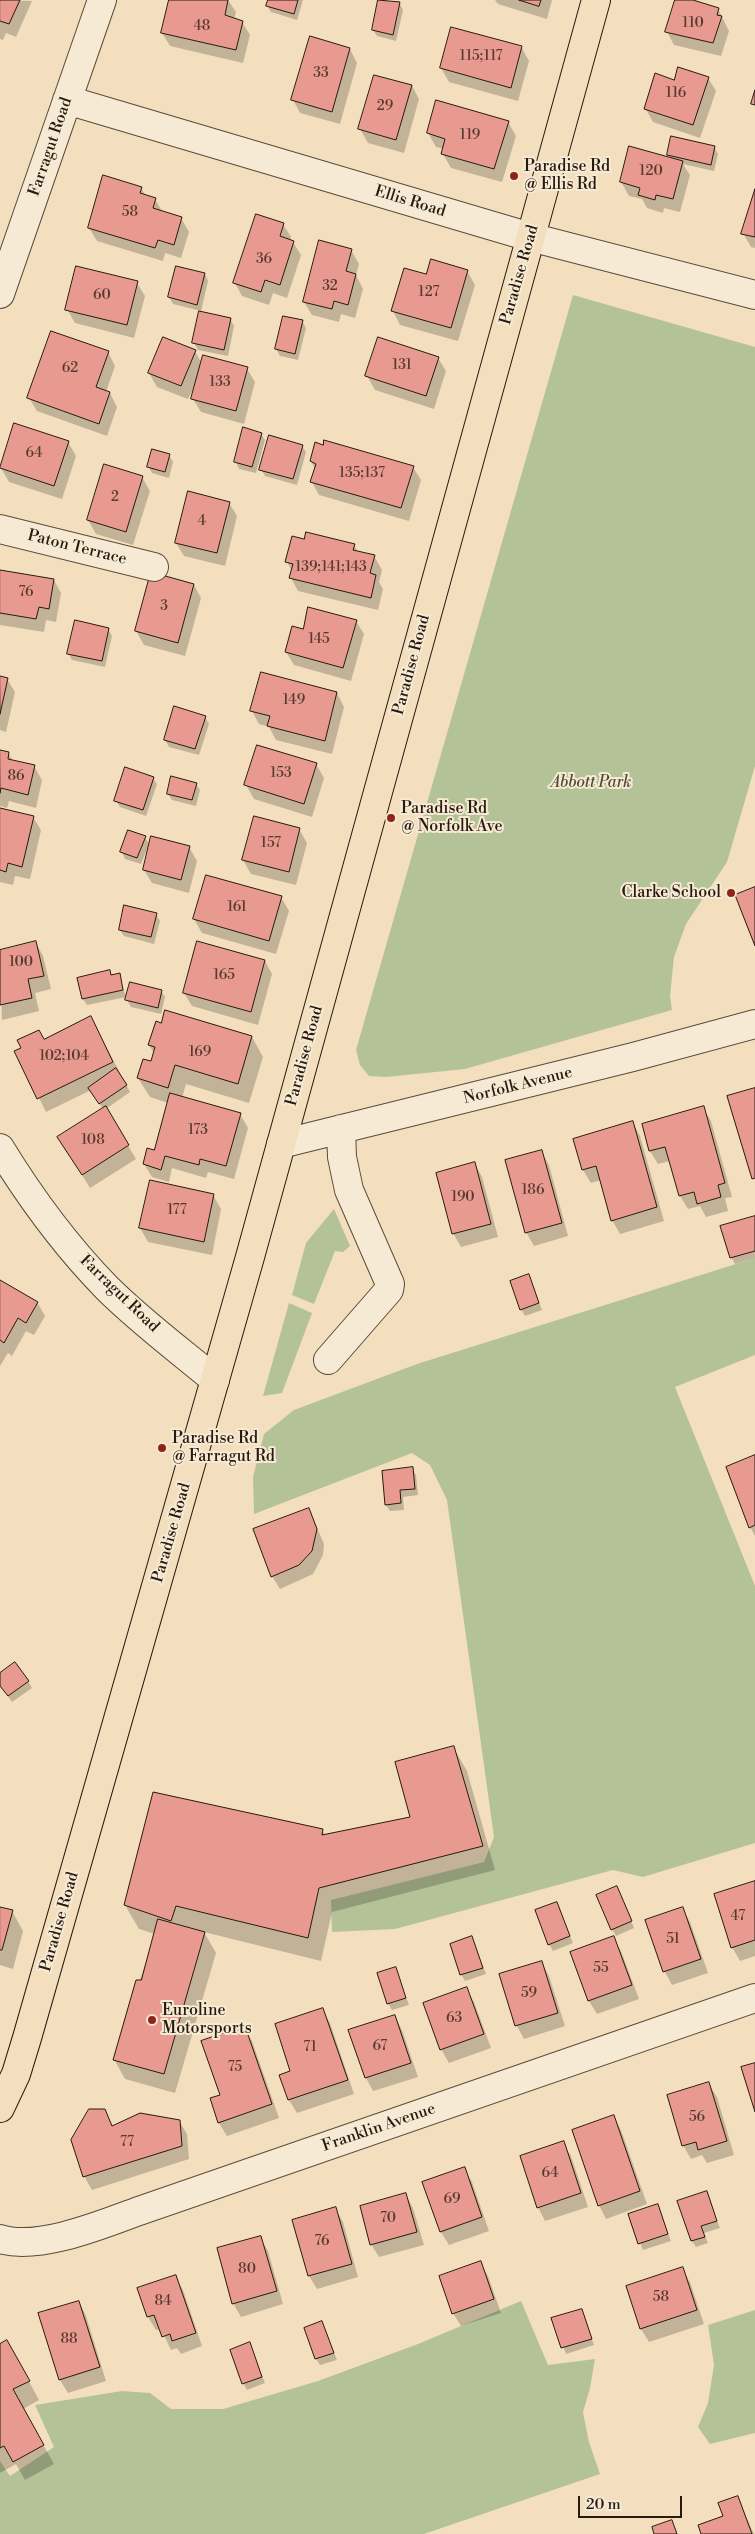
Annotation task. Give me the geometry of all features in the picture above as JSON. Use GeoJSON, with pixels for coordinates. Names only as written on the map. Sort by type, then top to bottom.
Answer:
{"type":"FeatureCollection","features":[{"type":"Feature","properties":{"kind":"highway","name":"Paradise Road"},"geometry":{"type":"LineString","coordinates":[[0,2108],[8,2071],[215,1380],[596,0]]}},
{"type":"Feature","properties":{"kind":"street","name":"Farragut Road"},"geometry":{"type":"LineString","coordinates":[[0,294],[102,0]]}},
{"type":"Feature","properties":{"kind":"street","name":"Ellis Road"},"geometry":{"type":"LineString","coordinates":[[68,100],[530,237],[755,296]]}},
{"type":"Feature","properties":{"kind":"street","name":"Paton Terrace"},"geometry":{"type":"LineString","coordinates":[[0,528],[154,567]]}},
{"type":"Feature","properties":{"kind":"street","name":"Norfolk Avenue"},"geometry":{"type":"LineString","coordinates":[[281,1144],[633,1057],[755,1024]]}},
{"type":"Feature","properties":{"kind":"street"},"geometry":{"type":"LineString","coordinates":[[328,1360],[389,1290],[390,1284],[349,1190],[342,1157],[341,1129]]}},
{"type":"Feature","properties":{"kind":"street","name":"Farragut Road"},"geometry":{"type":"LineString","coordinates":[[0,1148],[10,1182],[76,1254],[108,1288],[215,1380]]}},
{"type":"Feature","properties":{"kind":"street","name":"Franklin Avenue"},"geometry":{"type":"LineString","coordinates":[[0,2239],[7,2241],[36,2240],[80,2234],[136,2212],[755,1998]]}},
{"type":"Feature","properties":{"kind":"green space","name":"Abbott Park"},"geometry":{"type":"Polygon","coordinates":[[[573,295],[755,347],[755,766],[727,862],[686,924],[674,957],[670,996],[672,1010],[465,1069],[386,1077],[369,1076],[360,1065],[356,1050],[573,295]]]}},
{"type":"Feature","properties":{"kind":"green space"},"geometry":{"type":"Polygon","coordinates":[[[334,1209],[350,1246],[343,1252],[335,1251],[314,1304],[292,1295],[306,1243],[334,1209]]]}},
{"type":"Feature","properties":{"kind":"green space"},"geometry":{"type":"Polygon","coordinates":[[[755,1258],[755,1355],[675,1387],[755,1586],[755,1843],[643,1877],[613,1870],[395,1929],[332,1932],[331,1900],[484,1862],[494,1837],[447,1500],[430,1465],[412,1453],[254,1514],[253,1477],[264,1434],[294,1410],[417,1364],[755,1258]]]}},
{"type":"Feature","properties":{"kind":"green space"},"geometry":{"type":"Polygon","coordinates":[[[289,1303],[312,1313],[282,1393],[263,1396],[289,1303]]]}},
{"type":"Feature","properties":{"kind":"green space"},"geometry":{"type":"Polygon","coordinates":[[[521,2301],[548,2365],[595,2359],[590,2388],[583,2412],[589,2442],[600,2474],[424,2534],[0,2534],[0,2461],[10,2476],[54,2447],[35,2405],[122,2391],[150,2393],[171,2409],[223,2409],[318,2381],[418,2344],[521,2301]]]}},
{"type":"Feature","properties":{"kind":"green space"},"geometry":{"type":"Polygon","coordinates":[[[755,2310],[755,2433],[710,2444],[698,2427],[708,2403],[714,2365],[708,2325],[755,2310]]]}},
{"type":"Feature","properties":{"kind":"building"},"geometry":{"type":"Polygon","coordinates":[[[0,0],[20,0],[9,24],[0,21],[0,0]]]}},
{"type":"Feature","properties":{"kind":"building"},"geometry":{"type":"Polygon","coordinates":[[[169,0],[228,0],[225,15],[243,21],[236,50],[161,33],[169,0]]]}},
{"type":"Feature","properties":{"kind":"building"},"geometry":{"type":"Polygon","coordinates":[[[268,0],[298,0],[294,14],[266,6],[268,0]]]}},
{"type":"Feature","properties":{"kind":"building"},"geometry":{"type":"Polygon","coordinates":[[[378,0],[400,2],[393,35],[372,30],[378,0]]]}},
{"type":"Feature","properties":{"kind":"building"},"geometry":{"type":"Polygon","coordinates":[[[519,0],[541,0],[539,6],[519,0]]]}},
{"type":"Feature","properties":{"kind":"building"},"geometry":{"type":"Polygon","coordinates":[[[675,0],[693,0],[719,8],[717,15],[722,16],[713,43],[665,32],[675,0]]]}},
{"type":"Feature","properties":{"kind":"building"},"geometry":{"type":"Polygon","coordinates":[[[451,27],[522,46],[511,88],[440,68],[451,27]]]}},
{"type":"Feature","properties":{"kind":"building"},"geometry":{"type":"Polygon","coordinates":[[[310,36],[350,48],[332,112],[291,100],[310,36]]]}},
{"type":"Feature","properties":{"kind":"building"},"geometry":{"type":"Polygon","coordinates":[[[678,67],[709,77],[693,125],[644,109],[655,73],[674,80],[678,67]]]}},
{"type":"Feature","properties":{"kind":"building"},"geometry":{"type":"Polygon","coordinates":[[[374,75],[412,85],[396,140],[358,129],[374,75]]]}},
{"type":"Feature","properties":{"kind":"building"},"geometry":{"type":"Polygon","coordinates":[[[755,90],[755,105],[751,104],[755,90]]]}},
{"type":"Feature","properties":{"kind":"building"},"geometry":{"type":"Polygon","coordinates":[[[436,100],[509,121],[494,169],[441,154],[445,139],[427,133],[436,100]]]}},
{"type":"Feature","properties":{"kind":"building"},"geometry":{"type":"Polygon","coordinates":[[[671,136],[715,146],[711,165],[667,155],[671,136]]]}},
{"type":"Feature","properties":{"kind":"building"},"geometry":{"type":"Polygon","coordinates":[[[629,146],[683,161],[673,199],[656,195],[655,200],[638,195],[640,188],[620,182],[629,146]]]}},
{"type":"Feature","properties":{"kind":"building"},"geometry":{"type":"Polygon","coordinates":[[[103,175],[142,187],[140,193],[156,198],[153,208],[182,217],[174,245],[158,240],[155,248],[88,228],[103,175]]]}},
{"type":"Feature","properties":{"kind":"building"},"geometry":{"type":"Polygon","coordinates":[[[755,189],[755,237],[741,234],[755,189]]]}},
{"type":"Feature","properties":{"kind":"building"},"geometry":{"type":"Polygon","coordinates":[[[256,214],[284,223],[280,236],[294,241],[280,285],[265,280],[261,292],[233,283],[256,214]]]}},
{"type":"Feature","properties":{"kind":"building"},"geometry":{"type":"Polygon","coordinates":[[[319,240],[352,249],[346,271],[356,274],[348,305],[334,301],[332,309],[303,302],[319,240]]]}},
{"type":"Feature","properties":{"kind":"building"},"geometry":{"type":"Polygon","coordinates":[[[431,259],[468,270],[451,328],[391,311],[404,268],[426,274],[431,259]]]}},
{"type":"Feature","properties":{"kind":"building"},"geometry":{"type":"Polygon","coordinates":[[[76,266],[138,281],[127,325],[65,310],[76,266]]]}},
{"type":"Feature","properties":{"kind":"building"},"geometry":{"type":"Polygon","coordinates":[[[176,266],[205,273],[197,305],[168,297],[176,266]]]}},
{"type":"Feature","properties":{"kind":"building"},"geometry":{"type":"Polygon","coordinates":[[[199,311],[231,318],[224,350],[192,343],[199,311]]]}},
{"type":"Feature","properties":{"kind":"building"},"geometry":{"type":"Polygon","coordinates":[[[283,316],[303,320],[295,354],[275,349],[283,316]]]}},
{"type":"Feature","properties":{"kind":"building"},"geometry":{"type":"Polygon","coordinates":[[[51,331],[109,351],[96,387],[110,392],[99,424],[27,398],[51,331]]]}},
{"type":"Feature","properties":{"kind":"building"},"geometry":{"type":"Polygon","coordinates":[[[163,337],[196,350],[181,386],[148,373],[163,337]]]}},
{"type":"Feature","properties":{"kind":"building"},"geometry":{"type":"Polygon","coordinates":[[[378,337],[439,357],[426,396],[365,376],[378,337]]]}},
{"type":"Feature","properties":{"kind":"building"},"geometry":{"type":"Polygon","coordinates":[[[203,355],[248,367],[236,411],[191,399],[203,355]]]}},
{"type":"Feature","properties":{"kind":"building"},"geometry":{"type":"Polygon","coordinates":[[[14,423],[69,441],[54,486],[0,468],[14,423]]]}},
{"type":"Feature","properties":{"kind":"building"},"geometry":{"type":"Polygon","coordinates":[[[243,427],[262,433],[252,467],[234,462],[243,427]]]}},
{"type":"Feature","properties":{"kind":"building"},"geometry":{"type":"Polygon","coordinates":[[[269,435],[303,445],[293,479],[259,470],[269,435]]]}},
{"type":"Feature","properties":{"kind":"building"},"geometry":{"type":"Polygon","coordinates":[[[324,440],[414,466],[401,508],[310,482],[316,464],[310,461],[315,442],[323,445],[324,440]]]}},
{"type":"Feature","properties":{"kind":"building"},"geometry":{"type":"Polygon","coordinates":[[[152,449],[170,454],[165,472],[147,467],[152,449]]]}},
{"type":"Feature","properties":{"kind":"building"},"geometry":{"type":"Polygon","coordinates":[[[104,464],[143,476],[126,532],[87,520],[104,464]]]}},
{"type":"Feature","properties":{"kind":"building"},"geometry":{"type":"Polygon","coordinates":[[[188,491],[230,502],[217,553],[175,543],[188,491]]]}},
{"type":"Feature","properties":{"kind":"building"},"geometry":{"type":"Polygon","coordinates":[[[306,532],[355,544],[353,550],[375,555],[370,573],[376,575],[371,598],[289,578],[293,564],[285,562],[292,536],[304,539],[306,532]]]}},
{"type":"Feature","properties":{"kind":"building"},"geometry":{"type":"Polygon","coordinates":[[[0,570],[54,579],[49,609],[39,607],[36,619],[0,613],[0,570]]]}},
{"type":"Feature","properties":{"kind":"building"},"geometry":{"type":"Polygon","coordinates":[[[151,572],[194,584],[178,643],[135,631],[151,572]]]}},
{"type":"Feature","properties":{"kind":"building"},"geometry":{"type":"Polygon","coordinates":[[[308,607],[357,620],[343,668],[285,652],[292,626],[303,629],[308,607]]]}},
{"type":"Feature","properties":{"kind":"building"},"geometry":{"type":"Polygon","coordinates":[[[75,620],[109,628],[102,661],[67,654],[75,620]]]}},
{"type":"Feature","properties":{"kind":"building"},"geometry":{"type":"Polygon","coordinates":[[[261,672],[337,692],[325,741],[267,726],[270,716],[250,711],[261,672]]]}},
{"type":"Feature","properties":{"kind":"building"},"geometry":{"type":"Polygon","coordinates":[[[0,676],[8,678],[0,714],[0,676]]]}},
{"type":"Feature","properties":{"kind":"building"},"geometry":{"type":"Polygon","coordinates":[[[174,706],[206,716],[195,749],[164,740],[174,706]]]}},
{"type":"Feature","properties":{"kind":"building"},"geometry":{"type":"Polygon","coordinates":[[[257,745],[317,763],[304,804],[244,785],[257,745]]]}},
{"type":"Feature","properties":{"kind":"building"},"geometry":{"type":"Polygon","coordinates":[[[0,750],[9,752],[8,759],[35,765],[28,795],[1,788],[0,793],[0,750]]]}},
{"type":"Feature","properties":{"kind":"building"},"geometry":{"type":"Polygon","coordinates":[[[125,767],[154,777],[143,810],[114,801],[125,767]]]}},
{"type":"Feature","properties":{"kind":"building"},"geometry":{"type":"Polygon","coordinates":[[[171,776],[197,783],[192,800],[167,794],[171,776]]]}},
{"type":"Feature","properties":{"kind":"building"},"geometry":{"type":"Polygon","coordinates":[[[0,808],[34,816],[22,867],[8,863],[6,872],[0,870],[0,808]]]}},
{"type":"Feature","properties":{"kind":"building"},"geometry":{"type":"Polygon","coordinates":[[[254,816],[300,828],[289,872],[242,860],[254,816]]]}},
{"type":"Feature","properties":{"kind":"building"},"geometry":{"type":"Polygon","coordinates":[[[128,830],[146,836],[137,858],[120,852],[128,830]]]}},
{"type":"Feature","properties":{"kind":"building"},"geometry":{"type":"Polygon","coordinates":[[[151,836],[190,846],[181,880],[143,870],[151,836]]]}},
{"type":"Feature","properties":{"kind":"building"},"geometry":{"type":"Polygon","coordinates":[[[206,875],[282,896],[269,941],[193,919],[206,875]]]}},
{"type":"Feature","properties":{"kind":"building"},"geometry":{"type":"Polygon","coordinates":[[[755,887],[755,946],[735,895],[755,887]]]}},
{"type":"Feature","properties":{"kind":"building"},"geometry":{"type":"Polygon","coordinates":[[[124,905],[157,913],[151,937],[119,930],[124,905]]]}},
{"type":"Feature","properties":{"kind":"building"},"geometry":{"type":"Polygon","coordinates":[[[36,941],[44,976],[28,979],[32,998],[0,1005],[0,950],[36,941]]]}},
{"type":"Feature","properties":{"kind":"building"},"geometry":{"type":"Polygon","coordinates":[[[197,941],[265,960],[251,1012],[183,993],[197,941]]]}},
{"type":"Feature","properties":{"kind":"building"},"geometry":{"type":"Polygon","coordinates":[[[110,970],[111,975],[120,973],[123,990],[82,999],[77,978],[110,970]]]}},
{"type":"Feature","properties":{"kind":"building"},"geometry":{"type":"Polygon","coordinates":[[[130,982],[162,990],[158,1008],[125,1000],[130,982]]]}},
{"type":"Feature","properties":{"kind":"building"},"geometry":{"type":"Polygon","coordinates":[[[165,1010],[252,1036],[238,1084],[175,1065],[168,1088],[137,1078],[143,1059],[151,1061],[155,1047],[148,1045],[156,1021],[161,1023],[165,1010]]]}},
{"type":"Feature","properties":{"kind":"building"},"geometry":{"type":"Polygon","coordinates":[[[91,1016],[113,1062],[37,1099],[14,1051],[21,1048],[17,1040],[39,1030],[44,1039],[91,1016]]]}},
{"type":"Feature","properties":{"kind":"building"},"geometry":{"type":"Polygon","coordinates":[[[116,1068],[127,1085],[99,1104],[88,1088],[116,1068]]]}},
{"type":"Feature","properties":{"kind":"building"},"geometry":{"type":"Polygon","coordinates":[[[755,1088],[755,1178],[752,1179],[727,1096],[755,1088]]]}},
{"type":"Feature","properties":{"kind":"building"},"geometry":{"type":"Polygon","coordinates":[[[170,1093],[241,1113],[226,1166],[200,1159],[199,1165],[165,1156],[161,1170],[143,1164],[147,1148],[154,1150],[170,1093]]]}},
{"type":"Feature","properties":{"kind":"building"},"geometry":{"type":"Polygon","coordinates":[[[106,1106],[129,1145],[82,1175],[57,1137],[106,1106]]]}},
{"type":"Feature","properties":{"kind":"building"},"geometry":{"type":"Polygon","coordinates":[[[704,1106],[725,1183],[718,1185],[721,1197],[697,1204],[694,1192],[679,1196],[665,1147],[649,1151],[642,1124],[704,1106]]]}},
{"type":"Feature","properties":{"kind":"building"},"geometry":{"type":"Polygon","coordinates":[[[633,1121],[657,1207],[611,1221],[596,1166],[582,1170],[573,1139],[633,1121]]]}},
{"type":"Feature","properties":{"kind":"building"},"geometry":{"type":"Polygon","coordinates":[[[542,1150],[562,1223],[525,1233],[505,1160],[542,1150]]]}},
{"type":"Feature","properties":{"kind":"building"},"geometry":{"type":"Polygon","coordinates":[[[475,1162],[491,1224],[452,1234],[436,1173],[475,1162]]]}},
{"type":"Feature","properties":{"kind":"building"},"geometry":{"type":"Polygon","coordinates":[[[150,1180],[214,1194],[204,1242],[139,1228],[150,1180]]]}},
{"type":"Feature","properties":{"kind":"building"},"geometry":{"type":"Polygon","coordinates":[[[755,1216],[755,1251],[730,1258],[720,1226],[755,1216]]]}},
{"type":"Feature","properties":{"kind":"building"},"geometry":{"type":"Polygon","coordinates":[[[529,1274],[539,1303],[520,1310],[510,1281],[529,1274]]]}},
{"type":"Feature","properties":{"kind":"building"},"geometry":{"type":"Polygon","coordinates":[[[0,1280],[38,1302],[26,1323],[18,1318],[4,1343],[0,1340],[0,1280]]]}},
{"type":"Feature","properties":{"kind":"building"},"geometry":{"type":"Polygon","coordinates":[[[755,1455],[755,1525],[749,1528],[726,1467],[755,1455]]]}},
{"type":"Feature","properties":{"kind":"building"},"geometry":{"type":"Polygon","coordinates":[[[413,1467],[415,1489],[400,1490],[401,1503],[385,1505],[382,1471],[413,1467]]]}},
{"type":"Feature","properties":{"kind":"building"},"geometry":{"type":"Polygon","coordinates":[[[309,1508],[317,1529],[312,1551],[299,1565],[271,1577],[253,1529],[309,1508]]]}},
{"type":"Feature","properties":{"kind":"building"},"geometry":{"type":"Polygon","coordinates":[[[15,1662],[29,1681],[8,1696],[0,1686],[0,1673],[15,1662]]]}},
{"type":"Feature","properties":{"kind":"building"},"geometry":{"type":"Polygon","coordinates":[[[454,1746],[483,1846],[319,1888],[308,1938],[176,1906],[171,1921],[124,1905],[153,1792],[323,1829],[322,1835],[410,1817],[395,1762],[454,1746]]]}},
{"type":"Feature","properties":{"kind":"building"},"geometry":{"type":"Polygon","coordinates":[[[755,1881],[755,1940],[731,1948],[714,1894],[755,1881]]]}},
{"type":"Feature","properties":{"kind":"building"},"geometry":{"type":"Polygon","coordinates":[[[617,1886],[632,1921],[611,1930],[596,1895],[617,1886]]]}},
{"type":"Feature","properties":{"kind":"building"},"geometry":{"type":"Polygon","coordinates":[[[557,1902],[570,1936],[548,1945],[535,1910],[557,1902]]]}},
{"type":"Feature","properties":{"kind":"building"},"geometry":{"type":"Polygon","coordinates":[[[0,1907],[13,1910],[2,1950],[0,1950],[0,1907]]]}},
{"type":"Feature","properties":{"kind":"building"},"geometry":{"type":"Polygon","coordinates":[[[683,1907],[701,1959],[663,1972],[645,1920],[683,1907]]]}},
{"type":"Feature","properties":{"kind":"building","name":"Euroline Motorsports"},"geometry":{"type":"Polygon","coordinates":[[[158,1919],[205,1932],[164,2074],[113,2060],[136,1980],[141,1980],[158,1919]]]}},
{"type":"Feature","properties":{"kind":"building"},"geometry":{"type":"Polygon","coordinates":[[[472,1936],[483,1968],[460,1975],[450,1944],[472,1936]]]}},
{"type":"Feature","properties":{"kind":"building"},"geometry":{"type":"Polygon","coordinates":[[[614,1936],[632,1985],[588,2001],[570,1952],[614,1936]]]}},
{"type":"Feature","properties":{"kind":"building"},"geometry":{"type":"Polygon","coordinates":[[[542,1961],[558,2013],[515,2026],[499,1974],[542,1961]]]}},
{"type":"Feature","properties":{"kind":"building"},"geometry":{"type":"Polygon","coordinates":[[[396,1967],[406,1998],[387,2004],[377,1973],[396,1967]]]}},
{"type":"Feature","properties":{"kind":"building"},"geometry":{"type":"Polygon","coordinates":[[[467,1987],[484,2034],[440,2050],[423,2003],[467,1987]]]}},
{"type":"Feature","properties":{"kind":"building"},"geometry":{"type":"Polygon","coordinates":[[[323,2008],[348,2080],[288,2100],[279,2075],[290,2071],[275,2024],[323,2008]]]}},
{"type":"Feature","properties":{"kind":"building"},"geometry":{"type":"Polygon","coordinates":[[[395,2015],[411,2063],[365,2078],[348,2030],[395,2015]]]}},
{"type":"Feature","properties":{"kind":"building"},"geometry":{"type":"Polygon","coordinates":[[[245,2026],[272,2104],[218,2123],[210,2098],[220,2095],[201,2041],[245,2026]]]}},
{"type":"Feature","properties":{"kind":"building"},"geometry":{"type":"Polygon","coordinates":[[[755,2063],[755,2112],[741,2067],[755,2063]]]}},
{"type":"Feature","properties":{"kind":"building"},"geometry":{"type":"Polygon","coordinates":[[[709,2082],[727,2141],[698,2150],[696,2142],[682,2146],[667,2095],[709,2082]]]}},
{"type":"Feature","properties":{"kind":"building"},"geometry":{"type":"Polygon","coordinates":[[[89,2109],[105,2109],[112,2126],[140,2113],[180,2120],[182,2146],[83,2177],[71,2140],[89,2109]]]}},
{"type":"Feature","properties":{"kind":"building"},"geometry":{"type":"Polygon","coordinates":[[[614,2115],[640,2191],[598,2206],[572,2130],[614,2115]]]}},
{"type":"Feature","properties":{"kind":"building"},"geometry":{"type":"Polygon","coordinates":[[[564,2141],[581,2193],[537,2208],[520,2156],[564,2141]]]}},
{"type":"Feature","properties":{"kind":"building"},"geometry":{"type":"Polygon","coordinates":[[[465,2167],[482,2217],[440,2232],[422,2182],[465,2167]]]}},
{"type":"Feature","properties":{"kind":"building"},"geometry":{"type":"Polygon","coordinates":[[[707,2191],[717,2221],[701,2226],[705,2237],[691,2241],[677,2201],[707,2191]]]}},
{"type":"Feature","properties":{"kind":"building"},"geometry":{"type":"Polygon","coordinates":[[[406,2193],[417,2232],[370,2245],[360,2206],[406,2193]]]}},
{"type":"Feature","properties":{"kind":"building"},"geometry":{"type":"Polygon","coordinates":[[[658,2204],[668,2234],[638,2244],[628,2214],[658,2204]]]}},
{"type":"Feature","properties":{"kind":"building"},"geometry":{"type":"Polygon","coordinates":[[[336,2207],[352,2264],[308,2276],[292,2220],[336,2207]]]}},
{"type":"Feature","properties":{"kind":"building"},"geometry":{"type":"Polygon","coordinates":[[[261,2236],[277,2291],[232,2304],[217,2248],[261,2236]]]}},
{"type":"Feature","properties":{"kind":"building"},"geometry":{"type":"Polygon","coordinates":[[[481,2261],[494,2299],[452,2314],[439,2276],[481,2261]]]}},
{"type":"Feature","properties":{"kind":"building"},"geometry":{"type":"Polygon","coordinates":[[[683,2267],[697,2310],[640,2329],[626,2286],[683,2267]]]}},
{"type":"Feature","properties":{"kind":"building"},"geometry":{"type":"Polygon","coordinates":[[[176,2275],[196,2333],[172,2341],[170,2334],[162,2337],[154,2315],[147,2317],[137,2288],[176,2275]]]}},
{"type":"Feature","properties":{"kind":"building"},"geometry":{"type":"Polygon","coordinates":[[[79,2301],[100,2367],[59,2380],[38,2313],[79,2301]]]}},
{"type":"Feature","properties":{"kind":"building"},"geometry":{"type":"Polygon","coordinates":[[[582,2309],[592,2339],[561,2348],[551,2318],[582,2309]]]}},
{"type":"Feature","properties":{"kind":"building"},"geometry":{"type":"Polygon","coordinates":[[[322,2321],[334,2353],[315,2359],[304,2328],[322,2321]]]}},
{"type":"Feature","properties":{"kind":"building"},"geometry":{"type":"Polygon","coordinates":[[[7,2340],[30,2381],[13,2389],[44,2445],[13,2462],[4,2446],[0,2448],[0,2344],[7,2340]]]}},
{"type":"Feature","properties":{"kind":"building"},"geometry":{"type":"Polygon","coordinates":[[[250,2342],[262,2377],[242,2384],[230,2350],[250,2342]]]}},
{"type":"Feature","properties":{"kind":"building"},"geometry":{"type":"Polygon","coordinates":[[[738,2496],[752,2534],[701,2534],[698,2525],[723,2516],[718,2503],[738,2496]]]}},
{"type":"Feature","properties":{"kind":"building"},"geometry":{"type":"Polygon","coordinates":[[[672,2520],[677,2534],[654,2534],[652,2527],[672,2520]]]}},
{"type":"Feature","properties":{"kind":"place","name":"Paradise Rd @ Ellis Rd"},"geometry":{"type":"Point","coordinates":[514,176]}},
{"type":"Feature","properties":{"kind":"place","name":"Paradise Rd @ Norfolk Ave"},"geometry":{"type":"Point","coordinates":[391,818]}},
{"type":"Feature","properties":{"kind":"place","name":"Clarke School"},"geometry":{"type":"Point","coordinates":[731,893]}},
{"type":"Feature","properties":{"kind":"place","name":"Paradise Rd @ Farragut Rd"},"geometry":{"type":"Point","coordinates":[162,1448]}},
{"type":"Feature","properties":{"kind":"place","name":"Euroline Motorsports"},"geometry":{"type":"Point","coordinates":[152,2020]}}]}
